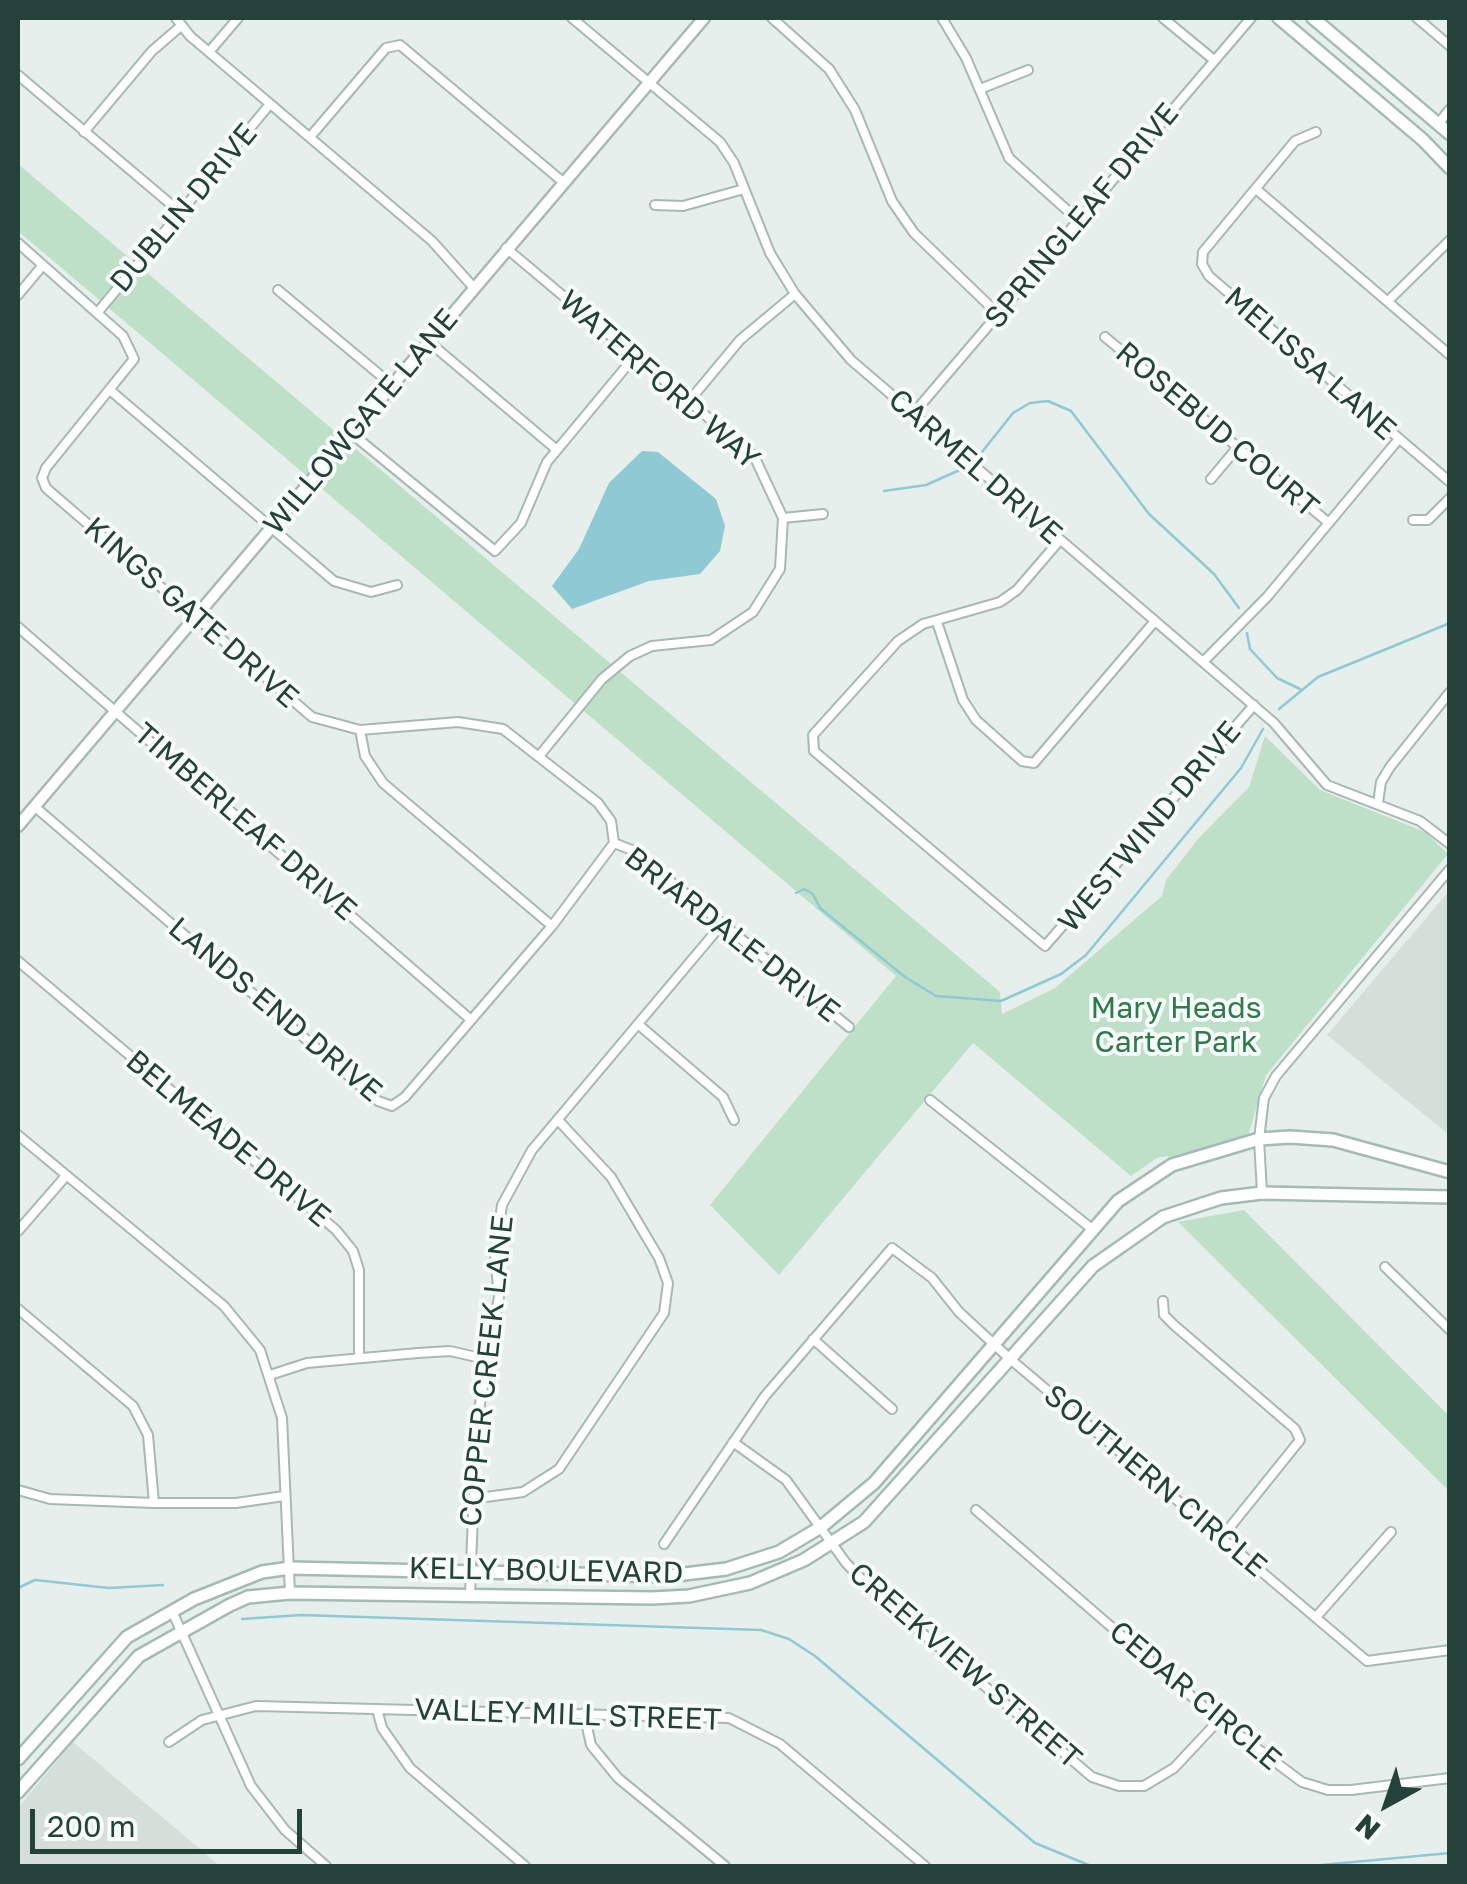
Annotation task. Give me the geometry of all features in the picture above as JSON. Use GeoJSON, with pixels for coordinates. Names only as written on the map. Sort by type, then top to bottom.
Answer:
{"type":"FeatureCollection","features":[{"type":"Feature","properties":{"kind":"main road"},"geometry":{"type":"LineString","coordinates":[[1279,18],[1423,140],[1450,168]]}},
{"type":"Feature","properties":{"kind":"main road"},"geometry":{"type":"LineString","coordinates":[[1313,18],[1450,134]]}},
{"type":"Feature","properties":{"kind":"main road","name":"KELLY BOULEVARD"},"geometry":{"type":"LineString","coordinates":[[18,1760],[111,1652],[172,1611],[235,1581],[290,1568],[696,1573],[726,1569],[779,1552],[821,1528],[874,1483],[1118,1201],[1154,1173],[1200,1154],[1258,1139],[1334,1140],[1450,1172]]}},
{"type":"Feature","properties":{"kind":"main road","name":"KELLY BOULEVARD"},"geometry":{"type":"LineString","coordinates":[[18,1792],[132,1662],[181,1628],[248,1597],[290,1593],[689,1596],[750,1583],[832,1544],[889,1498],[1094,1266],[1142,1229],[1193,1205],[1262,1193],[1450,1197]]}},
{"type":"Feature","properties":{"kind":"street"},"geometry":{"type":"LineString","coordinates":[[209,52],[238,18]]}},
{"type":"Feature","properties":{"kind":"street","name":"CARMEL DRIVE"},"geometry":{"type":"LineString","coordinates":[[572,18],[720,142],[770,253],[795,294],[851,360],[1254,705],[1327,785],[1420,820],[1450,844]]}},
{"type":"Feature","properties":{"kind":"street","name":"WILLOWGATE LANE"},"geometry":{"type":"LineString","coordinates":[[18,826],[114,708],[272,529],[704,18]]}},
{"type":"Feature","properties":{"kind":"street"},"geometry":{"type":"LineString","coordinates":[[772,18],[829,69],[855,110],[892,201],[914,233],[998,314]]}},
{"type":"Feature","properties":{"kind":"street"},"geometry":{"type":"LineString","coordinates":[[942,18],[980,89],[1010,158],[1078,220]]}},
{"type":"Feature","properties":{"kind":"street"},"geometry":{"type":"LineString","coordinates":[[1163,18],[1214,60]]}},
{"type":"Feature","properties":{"kind":"street","name":"SPRINGLEAF DRIVE"},"geometry":{"type":"LineString","coordinates":[[913,414],[1251,18]]}},
{"type":"Feature","properties":{"kind":"street"},"geometry":{"type":"LineString","coordinates":[[1417,18],[1450,46]]}},
{"type":"Feature","properties":{"kind":"street"},"geometry":{"type":"LineString","coordinates":[[84,132],[178,22],[432,241],[474,288]]}},
{"type":"Feature","properties":{"kind":"street"},"geometry":{"type":"LineString","coordinates":[[310,137],[386,48],[400,45],[563,182]]}},
{"type":"Feature","properties":{"kind":"street"},"geometry":{"type":"LineString","coordinates":[[980,89],[1028,70]]}},
{"type":"Feature","properties":{"kind":"street"},"geometry":{"type":"LineString","coordinates":[[18,75],[180,212]]}},
{"type":"Feature","properties":{"kind":"street","name":"DUBLIN DRIVE"},"geometry":{"type":"LineString","coordinates":[[98,312],[270,104]]}},
{"type":"Feature","properties":{"kind":"street"},"geometry":{"type":"LineString","coordinates":[[1439,123],[1450,109]]}},
{"type":"Feature","properties":{"kind":"street","name":"MELISSA LANE"},"geometry":{"type":"LineString","coordinates":[[1316,132],[1295,141],[1203,252],[1206,272],[1450,482]]}},
{"type":"Feature","properties":{"kind":"street"},"geometry":{"type":"LineString","coordinates":[[655,205],[683,206],[744,188]]}},
{"type":"Feature","properties":{"kind":"street"},"geometry":{"type":"LineString","coordinates":[[1256,189],[1450,355]]}},
{"type":"Feature","properties":{"kind":"street"},"geometry":{"type":"LineString","coordinates":[[1388,301],[1450,240]]}},
{"type":"Feature","properties":{"kind":"street","name":"KINGS GATE DRIVE"},"geometry":{"type":"LineString","coordinates":[[18,243],[123,336],[134,359],[42,478],[46,488],[312,717],[360,730],[481,722],[503,729],[598,803],[611,821],[614,843]]}},
{"type":"Feature","properties":{"kind":"street","name":"WATERFORD WAY"},"geometry":{"type":"LineString","coordinates":[[506,248],[754,456],[783,518],[780,569],[753,612],[712,640],[652,646],[630,656],[602,679],[540,755]]}},
{"type":"Feature","properties":{"kind":"street"},"geometry":{"type":"LineString","coordinates":[[18,295],[43,265]]}},
{"type":"Feature","properties":{"kind":"street"},"geometry":{"type":"LineString","coordinates":[[278,290],[392,385]]}},
{"type":"Feature","properties":{"kind":"street"},"geometry":{"type":"LineString","coordinates":[[690,400],[740,340],[795,294]]}},
{"type":"Feature","properties":{"kind":"street","name":"ROSEBUD COURT"},"geometry":{"type":"LineString","coordinates":[[1105,337],[1329,523]]}},
{"type":"Feature","properties":{"kind":"street"},"geometry":{"type":"LineString","coordinates":[[429,342],[557,450]]}},
{"type":"Feature","properties":{"kind":"street"},"geometry":{"type":"LineString","coordinates":[[351,433],[495,551],[521,523],[540,474],[557,450],[635,356]]}},
{"type":"Feature","properties":{"kind":"street"},"geometry":{"type":"LineString","coordinates":[[111,391],[334,582],[371,592],[397,585]]}},
{"type":"Feature","properties":{"kind":"street"},"geometry":{"type":"LineString","coordinates":[[1204,662],[1267,597],[1398,440]]}},
{"type":"Feature","properties":{"kind":"street"},"geometry":{"type":"LineString","coordinates":[[1211,479],[1237,448]]}},
{"type":"Feature","properties":{"kind":"street"},"geometry":{"type":"LineString","coordinates":[[1413,520],[1428,520],[1450,498]]}},
{"type":"Feature","properties":{"kind":"street"},"geometry":{"type":"LineString","coordinates":[[783,518],[823,514]]}},
{"type":"Feature","properties":{"kind":"street"},"geometry":{"type":"LineString","coordinates":[[1060,540],[1017,590],[1000,602],[938,622],[963,700],[976,720],[1022,760],[1034,763],[1155,621]]}},
{"type":"Feature","properties":{"kind":"street","name":"WESTWIND DRIVE"},"geometry":{"type":"LineString","coordinates":[[938,622],[923,624],[898,641],[813,736],[811,744],[1045,946],[1254,705]]}},
{"type":"Feature","properties":{"kind":"street","name":"TIMBERLEAF DRIVE"},"geometry":{"type":"LineString","coordinates":[[18,627],[470,1019]]}},
{"type":"Feature","properties":{"kind":"street"},"geometry":{"type":"LineString","coordinates":[[1378,803],[1381,782],[1390,767],[1450,692]]}},
{"type":"Feature","properties":{"kind":"street"},"geometry":{"type":"LineString","coordinates":[[360,730],[365,756],[383,782],[552,926]]}},
{"type":"Feature","properties":{"kind":"street","name":"LANDS END DRIVE"},"geometry":{"type":"LineString","coordinates":[[34,806],[378,1101],[392,1106],[405,1097],[552,926],[614,843]]}},
{"type":"Feature","properties":{"kind":"street","name":"BRIARDALE DRIVE"},"geometry":{"type":"LineString","coordinates":[[614,843],[632,850],[849,1027]]}},
{"type":"Feature","properties":{"kind":"street"},"geometry":{"type":"LineString","coordinates":[[1262,1193],[1258,1139],[1264,1098],[1276,1076],[1450,869]]}},
{"type":"Feature","properties":{"kind":"street","name":"COPPER CREEK LANE"},"geometry":{"type":"LineString","coordinates":[[470,1596],[471,1499],[485,1359],[499,1297],[495,1255],[502,1205],[520,1166],[722,924]]}},
{"type":"Feature","properties":{"kind":"street","name":"BELMEADE DRIVE"},"geometry":{"type":"LineString","coordinates":[[18,962],[336,1230],[360,1270],[360,1358]]}},
{"type":"Feature","properties":{"kind":"street"},"geometry":{"type":"LineString","coordinates":[[639,1024],[723,1096],[734,1120]]}},
{"type":"Feature","properties":{"kind":"street"},"geometry":{"type":"LineString","coordinates":[[930,1100],[1092,1229]]}},
{"type":"Feature","properties":{"kind":"street"},"geometry":{"type":"LineString","coordinates":[[471,1499],[523,1492],[559,1468],[664,1313],[668,1283],[659,1258],[612,1177],[558,1120]]}},
{"type":"Feature","properties":{"kind":"street"},"geometry":{"type":"LineString","coordinates":[[18,1134],[224,1306],[260,1350],[282,1418],[290,1593]]}},
{"type":"Feature","properties":{"kind":"street"},"geometry":{"type":"LineString","coordinates":[[18,1232],[65,1176]]}},
{"type":"Feature","properties":{"kind":"street","name":"SOUTHERN CIRCLE"},"geometry":{"type":"LineString","coordinates":[[813,1339],[892,1248],[908,1257],[1009,1358],[1367,1661],[1450,1650]]}},
{"type":"Feature","properties":{"kind":"street"},"geometry":{"type":"LineString","coordinates":[[1385,1266],[1450,1330]]}},
{"type":"Feature","properties":{"kind":"street"},"geometry":{"type":"LineString","coordinates":[[1163,1301],[1164,1315],[1294,1429],[1300,1440],[1222,1537]]}},
{"type":"Feature","properties":{"kind":"street"},"geometry":{"type":"LineString","coordinates":[[18,1309],[133,1406],[148,1435],[154,1503]]}},
{"type":"Feature","properties":{"kind":"street"},"geometry":{"type":"LineString","coordinates":[[664,1544],[733,1442],[813,1339],[892,1409]]}},
{"type":"Feature","properties":{"kind":"street"},"geometry":{"type":"LineString","coordinates":[[270,1375],[307,1364],[450,1351],[485,1359]]}},
{"type":"Feature","properties":{"kind":"street","name":"CREEKVIEW STREET"},"geometry":{"type":"LineString","coordinates":[[733,1442],[786,1480],[832,1544],[876,1593],[1082,1771],[1102,1782],[1132,1788],[1161,1778],[1219,1720]]}},
{"type":"Feature","properties":{"kind":"street"},"geometry":{"type":"LineString","coordinates":[[18,1490],[50,1499],[154,1503],[236,1503],[284,1496]]}},
{"type":"Feature","properties":{"kind":"street","name":"CEDAR CIRCLE"},"geometry":{"type":"LineString","coordinates":[[976,1510],[1284,1772],[1328,1790],[1450,1778]]}},
{"type":"Feature","properties":{"kind":"street"},"geometry":{"type":"LineString","coordinates":[[1316,1617],[1391,1532]]}},
{"type":"Feature","properties":{"kind":"street"},"geometry":{"type":"LineString","coordinates":[[172,1611],[241,1765],[266,1809],[326,1866]]}},
{"type":"Feature","properties":{"kind":"street","name":"VALLEY MILL STREET"},"geometry":{"type":"LineString","coordinates":[[169,1742],[189,1726],[256,1706],[712,1716],[748,1724],[780,1744],[924,1866]]}},
{"type":"Feature","properties":{"kind":"street"},"geometry":{"type":"LineString","coordinates":[[378,1710],[382,1728],[410,1768],[525,1866]]}},
{"type":"Feature","properties":{"kind":"street"},"geometry":{"type":"LineString","coordinates":[[584,1713],[592,1745],[618,1778],[725,1866]]}},
{"type":"Feature","properties":{"kind":"shaded area"},"geometry":{"type":"Polygon","coordinates":[[[1449,891],[1449,1135],[1327,1035],[1449,891]]]}},
{"type":"Feature","properties":{"kind":"shaded area"},"geometry":{"type":"Polygon","coordinates":[[[73,1742],[220,1866],[18,1866],[18,1808],[73,1742]]]}},
{"type":"Feature","properties":{"kind":"green space","name":"Mary Heads Carter Park"},"geometry":{"type":"Polygon","coordinates":[[[18,164],[1000,992],[1002,1014],[1055,988],[1162,896],[1166,880],[1198,839],[1249,787],[1265,736],[1320,790],[1425,832],[1448,854],[1266,1075],[1248,1136],[1174,1161],[1167,1156],[1157,1158],[1131,1176],[973,1043],[779,1275],[710,1205],[896,976],[18,231],[18,164]]]}},
{"type":"Feature","properties":{"kind":"green space"},"geometry":{"type":"Polygon","coordinates":[[[1244,1210],[1449,1416],[1449,1491],[1178,1222],[1244,1210]]]}},
{"type":"Feature","properties":{"kind":"water"},"geometry":{"type":"Polygon","coordinates":[[[642,451],[658,452],[716,499],[725,526],[720,551],[700,574],[649,581],[572,609],[552,586],[579,549],[609,483],[642,451]]]}},
{"type":"Feature","properties":{"kind":"waterway"},"geometry":{"type":"LineString","coordinates":[[982,452],[1013,413],[1030,403],[1048,401],[1071,411],[1149,514],[1214,574],[1239,608]]}},
{"type":"Feature","properties":{"kind":"waterway"},"geometry":{"type":"LineString","coordinates":[[884,491],[926,485],[962,469]]}},
{"type":"Feature","properties":{"kind":"waterway"},"geometry":{"type":"LineString","coordinates":[[1279,709],[1318,677],[1450,623]]}},
{"type":"Feature","properties":{"kind":"waterway"},"geometry":{"type":"LineString","coordinates":[[1247,633],[1250,649],[1277,678],[1300,689]]}},
{"type":"Feature","properties":{"kind":"waterway"},"geometry":{"type":"LineString","coordinates":[[796,893],[804,889],[813,894],[820,908],[905,977],[936,996],[1001,1001],[1061,974],[1086,955],[1241,768],[1263,729]]}},
{"type":"Feature","properties":{"kind":"waterway"},"geometry":{"type":"LineString","coordinates":[[18,1588],[35,1580],[109,1588],[163,1585]]}},
{"type":"Feature","properties":{"kind":"waterway"},"geometry":{"type":"LineString","coordinates":[[242,1619],[301,1615],[761,1630],[789,1639],[815,1656],[1035,1843],[1091,1866]]}},
{"type":"Feature","properties":{"kind":"waterway"},"geometry":{"type":"LineString","coordinates":[[1311,1866],[1450,1853]]}}]}
